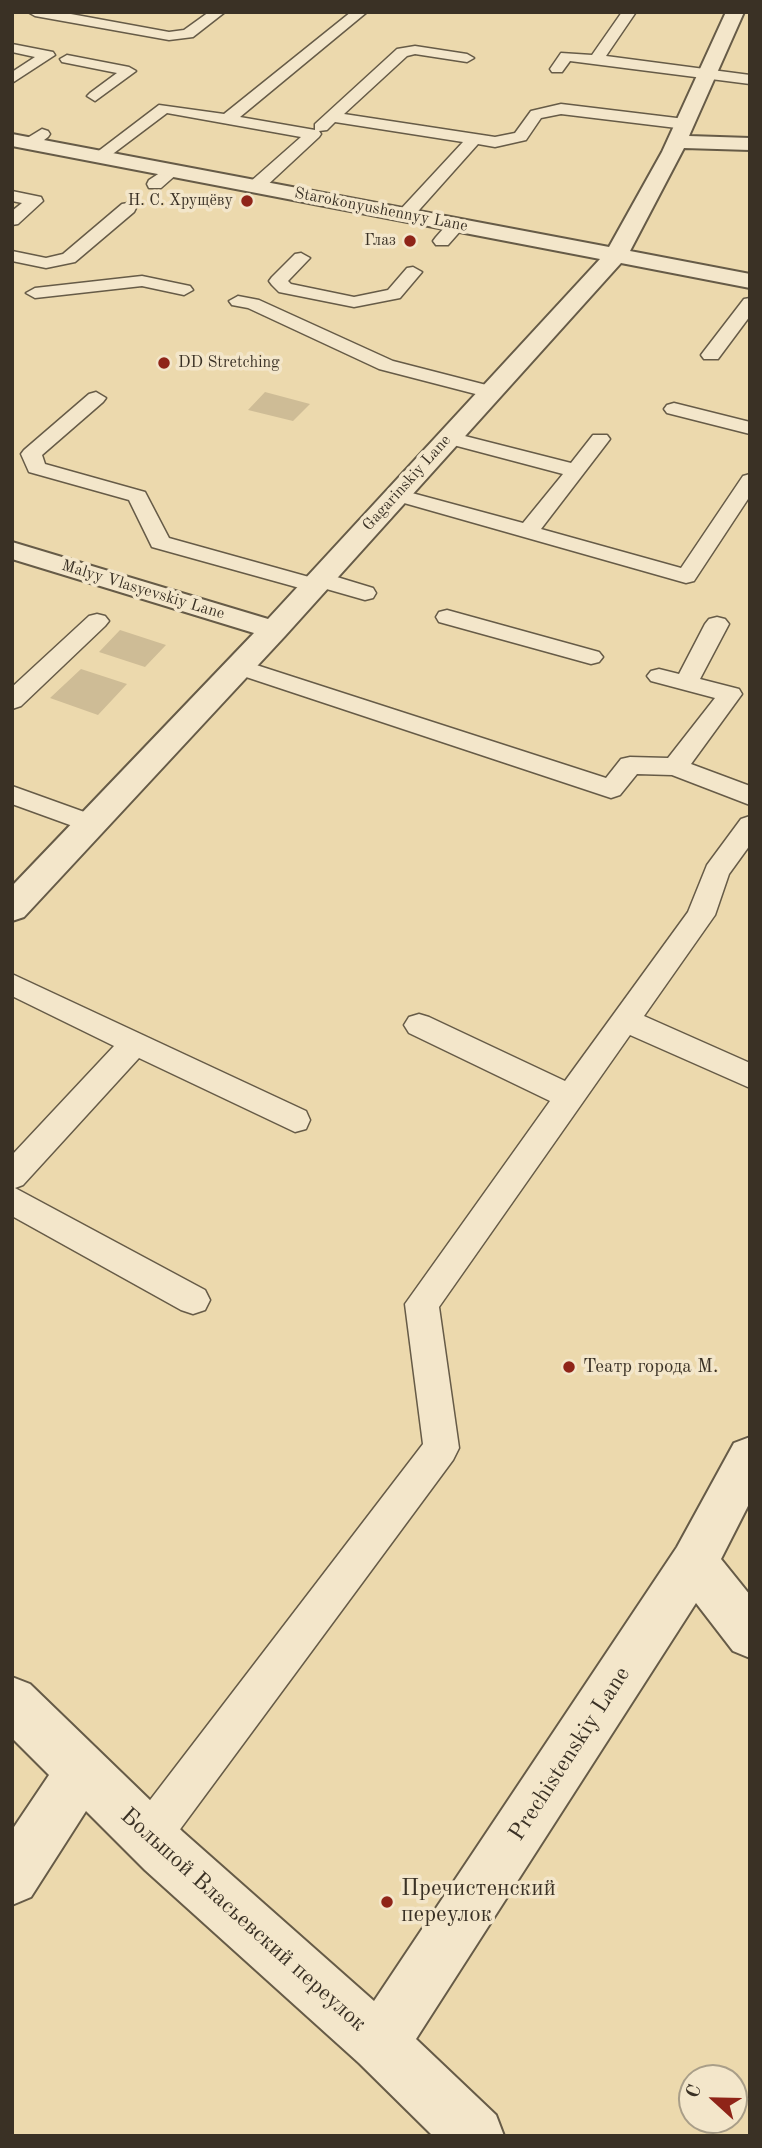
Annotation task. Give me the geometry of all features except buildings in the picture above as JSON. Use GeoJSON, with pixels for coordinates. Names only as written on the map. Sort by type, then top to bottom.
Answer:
{"type":"FeatureCollection","features":[{"type":"Feature","properties":{"kind":"street","name":"Gagarinskiy Lane"},"geometry":{"type":"LineString","coordinates":[[12,908],[239,667],[617,254],[681,133],[708,75],[727,13]]}},
{"type":"Feature","properties":{"kind":"street"},"geometry":{"type":"LineString","coordinates":[[681,133],[750,144]]}},
{"type":"Feature","properties":{"kind":"street","name":"Starokonyushennyy Lane"},"geometry":{"type":"LineString","coordinates":[[28,139],[100,156],[163,177],[256,186],[750,281]]}},
{"type":"Feature","properties":{"kind":"street","name":"Malyy Vlasyevskiy Lane"},"geometry":{"type":"LineString","coordinates":[[12,550],[274,629]]}},
{"type":"Feature","properties":{"kind":"street","name":"Prechistenskiy Lane"},"geometry":{"type":"LineString","coordinates":[[379,2043],[694,1563],[750,1458]]}},
{"type":"Feature","properties":{"kind":"street"},"geometry":{"type":"LineString","coordinates":[[694,1563],[750,1634]]}},
{"type":"Feature","properties":{"kind":"street","name":"Большой Власьевский переулок"},"geometry":{"type":"LineString","coordinates":[[12,1702],[149,1836],[379,2043],[475,2136]]}},
{"type":"Feature","properties":{"kind":"street"},"geometry":{"type":"LineString","coordinates":[[12,1878],[82,1771]]}},
{"type":"Feature","properties":{"kind":"lane"},"geometry":{"type":"LineString","coordinates":[[35,12],[169,37],[188,34],[218,12]]}},
{"type":"Feature","properties":{"kind":"lane"},"geometry":{"type":"LineString","coordinates":[[227,119],[360,12]]}},
{"type":"Feature","properties":{"kind":"lane"},"geometry":{"type":"LineString","coordinates":[[596,60],[629,12]]}},
{"type":"Feature","properties":{"kind":"lane"},"geometry":{"type":"LineString","coordinates":[[12,48],[48,55],[12,79]]}},
{"type":"Feature","properties":{"kind":"lane"},"geometry":{"type":"LineString","coordinates":[[256,186],[402,52],[415,50],[467,58]]}},
{"type":"Feature","properties":{"kind":"lane"},"geometry":{"type":"LineString","coordinates":[[557,69],[565,56],[750,79]]}},
{"type":"Feature","properties":{"kind":"lane"},"geometry":{"type":"LineString","coordinates":[[68,59],[129,71],[95,96]]}},
{"type":"Feature","properties":{"kind":"lane"},"geometry":{"type":"LineString","coordinates":[[100,156],[164,107],[313,134]]}},
{"type":"Feature","properties":{"kind":"lane"},"geometry":{"type":"LineString","coordinates":[[332,117],[495,142],[520,137],[536,114],[561,109],[681,133]]}},
{"type":"Feature","properties":{"kind":"lane"},"geometry":{"type":"LineString","coordinates":[[406,215],[474,139]]}},
{"type":"Feature","properties":{"kind":"lane"},"geometry":{"type":"LineString","coordinates":[[12,197],[35,201],[12,220]]}},
{"type":"Feature","properties":{"kind":"lane"},"geometry":{"type":"LineString","coordinates":[[12,256],[46,263],[69,258],[128,208]]}},
{"type":"Feature","properties":{"kind":"lane"},"geometry":{"type":"LineString","coordinates":[[442,242],[457,224]]}},
{"type":"Feature","properties":{"kind":"lane"},"geometry":{"type":"LineString","coordinates":[[301,258],[278,281],[285,288],[354,302],[394,294],[414,272]]}},
{"type":"Feature","properties":{"kind":"lane"},"geometry":{"type":"LineString","coordinates":[[35,293],[142,281],[184,290]]}},
{"type":"Feature","properties":{"kind":"lane"},"geometry":{"type":"LineString","coordinates":[[238,301],[253,304],[386,365],[491,392]]}},
{"type":"Feature","properties":{"kind":"lane"},"geometry":{"type":"LineString","coordinates":[[710,355],[750,303]]}},
{"type":"Feature","properties":{"kind":"lane"},"geometry":{"type":"LineString","coordinates":[[96,398],[31,454],[36,468],[138,496],[160,542],[365,593]]}},
{"type":"Feature","properties":{"kind":"lane"},"geometry":{"type":"LineString","coordinates":[[674,409],[750,428]]}},
{"type":"Feature","properties":{"kind":"lane"},"geometry":{"type":"LineString","coordinates":[[449,438],[576,471]]}},
{"type":"Feature","properties":{"kind":"lane"},"geometry":{"type":"LineString","coordinates":[[528,531],[600,439]]}},
{"type":"Feature","properties":{"kind":"lane"},"geometry":{"type":"LineString","coordinates":[[397,495],[686,576],[750,480]]}},
{"type":"Feature","properties":{"kind":"lane"},"geometry":{"type":"LineString","coordinates":[[447,617],[591,657]]}},
{"type":"Feature","properties":{"kind":"lane"},"geometry":{"type":"LineString","coordinates":[[12,701],[97,621]]}},
{"type":"Feature","properties":{"kind":"lane"},"geometry":{"type":"LineString","coordinates":[[686,683],[717,624]]}},
{"type":"Feature","properties":{"kind":"lane"},"geometry":{"type":"LineString","coordinates":[[239,667],[611,789],[630,765],[675,767],[750,796]]}},
{"type":"Feature","properties":{"kind":"lane"},"geometry":{"type":"LineString","coordinates":[[659,676],[730,694],[675,767]]}},
{"type":"Feature","properties":{"kind":"lane"},"geometry":{"type":"LineString","coordinates":[[12,794],[92,824]]}},
{"type":"Feature","properties":{"kind":"lane"},"geometry":{"type":"LineString","coordinates":[[149,1836],[440,1448],[422,1304],[701,915],[716,872],[750,825]]}},
{"type":"Feature","properties":{"kind":"lane"},"geometry":{"type":"LineString","coordinates":[[12,984],[295,1121]]}},
{"type":"Feature","properties":{"kind":"lane"},"geometry":{"type":"LineString","coordinates":[[625,1020],[750,1076]]}},
{"type":"Feature","properties":{"kind":"lane"},"geometry":{"type":"LineString","coordinates":[[419,1025],[570,1097]]}},
{"type":"Feature","properties":{"kind":"lane"},"geometry":{"type":"LineString","coordinates":[[12,1176],[135,1043]]}},
{"type":"Feature","properties":{"kind":"lane"},"geometry":{"type":"LineString","coordinates":[[12,1199],[193,1300]]}},
{"type":"Feature","properties":{"kind":"shaded area"},"geometry":{"type":"Polygon","coordinates":[[[265,392],[310,404],[293,421],[248,410],[265,392]]]}},
{"type":"Feature","properties":{"kind":"shaded area"},"geometry":{"type":"Polygon","coordinates":[[[120,630],[166,645],[145,667],[99,652],[120,630]]]}},
{"type":"Feature","properties":{"kind":"shaded area"},"geometry":{"type":"Polygon","coordinates":[[[81,669],[127,684],[98,715],[50,698],[81,669]]]}},
{"type":"Feature","properties":{"kind":"place","name":"Н. С. Хрущёву"},"geometry":{"type":"Point","coordinates":[247,201]}},
{"type":"Feature","properties":{"kind":"place","name":"Глаз"},"geometry":{"type":"Point","coordinates":[410,241]}},
{"type":"Feature","properties":{"kind":"place","name":"DD Stretching"},"geometry":{"type":"Point","coordinates":[164,363]}},
{"type":"Feature","properties":{"kind":"place","name":"Театр города М."},"geometry":{"type":"Point","coordinates":[569,1367]}},
{"type":"Feature","properties":{"kind":"place","name":"Пречистенский переулок"},"geometry":{"type":"Point","coordinates":[387,1902]}}]}
